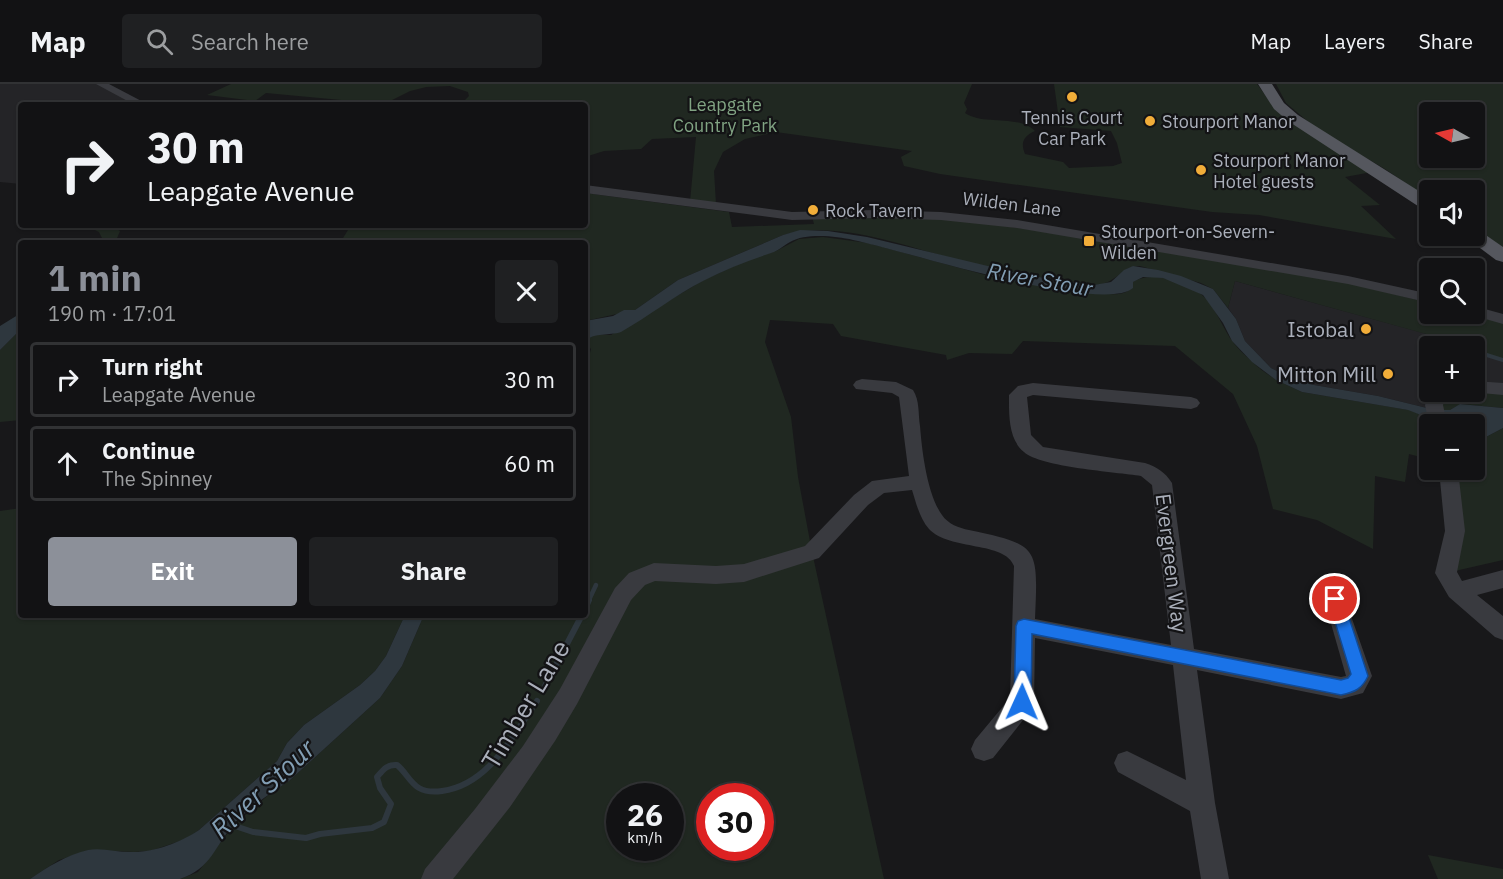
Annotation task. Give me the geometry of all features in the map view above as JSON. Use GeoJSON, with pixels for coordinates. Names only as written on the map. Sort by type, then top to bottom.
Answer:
{"type":"FeatureCollection","features":[{"type":"Feature","properties":{"kind":"main road"},"geometry":{"type":"LineString","coordinates":[[1264,84],[1279,106],[1293,118],[1419,199]]}},
{"type":"Feature","properties":{"kind":"main road"},"geometry":{"type":"LineString","coordinates":[[1485,243],[1503,255]]}},
{"type":"Feature","properties":{"kind":"street"},"geometry":{"type":"LineString","coordinates":[[101,84],[138,102]]}},
{"type":"Feature","properties":{"kind":"street","name":"Wilden Lane"},"geometry":{"type":"LineString","coordinates":[[588,189],[792,216],[930,215],[1017,224],[1348,280],[1419,296]]}},
{"type":"Feature","properties":{"kind":"street"},"geometry":{"type":"LineString","coordinates":[[1485,314],[1503,319]]}},
{"type":"Feature","properties":{"kind":"street"},"geometry":{"type":"LineString","coordinates":[[862,386],[896,388],[907,394],[910,402],[910,429],[920,482],[935,522],[952,535],[1003,544],[1022,555],[1025,565],[1022,702],[984,748]]}},
{"type":"Feature","properties":{"kind":"street"},"geometry":{"type":"LineString","coordinates":[[1485,388],[1503,389]]}},
{"type":"Feature","properties":{"kind":"street","name":"Evergreen Way"},"geometry":{"type":"LineString","coordinates":[[1191,403],[1167,407],[1033,389],[1024,390],[1018,395],[1022,440],[1031,449],[1046,455],[1145,470],[1154,474],[1162,483],[1202,803],[1215,879]]}},
{"type":"Feature","properties":{"kind":"street"},"geometry":{"type":"LineString","coordinates":[[1449,480],[1455,531],[1446,573],[1457,591],[1503,630]]}},
{"type":"Feature","properties":{"kind":"street","name":"Timber Lane"},"geometry":{"type":"LineString","coordinates":[[435,879],[539,743],[561,709],[622,594],[637,579],[654,572],[716,575],[744,573],[812,552],[861,500],[879,486],[920,482]]}},
{"type":"Feature","properties":{"kind":"street"},"geometry":{"type":"LineString","coordinates":[[1457,591],[1503,579]]}},
{"type":"Feature","properties":{"kind":"street"},"geometry":{"type":"LineString","coordinates":[[1024,626],[1341,688],[1354,685],[1360,676],[1335,599]]}},
{"type":"Feature","properties":{"kind":"street"},"geometry":{"type":"LineString","coordinates":[[1127,764],[1202,803]]}},
{"type":"Feature","properties":{"kind":"shaded area"},"geometry":{"type":"Polygon","coordinates":[[[0,84],[101,84],[138,102],[18,102],[18,184],[0,182],[0,84]]]}},
{"type":"Feature","properties":{"kind":"shaded area"},"geometry":{"type":"Polygon","coordinates":[[[1235,281],[1427,334],[1430,336],[1419,336],[1419,402],[1436,402],[1435,410],[1378,396],[1314,385],[1287,376],[1271,368],[1245,341],[1236,319],[1228,308],[1235,281]]]}},
{"type":"Feature","properties":{"kind":"shaded area"},"geometry":{"type":"Polygon","coordinates":[[[1485,354],[1503,360],[1503,389],[1485,388],[1485,354]]]}},
{"type":"Feature","properties":{"kind":"green space","name":"Leapgate Country Park"},"geometry":{"type":"Polygon","coordinates":[[[231,84],[972,84],[964,103],[967,109],[965,113],[982,119],[1010,121],[1028,126],[1035,131],[1024,140],[1025,154],[1063,162],[1069,168],[1113,166],[1122,163],[1111,131],[1060,127],[1054,84],[1257,84],[1277,111],[1372,172],[1345,177],[1380,205],[1361,206],[1396,239],[1259,215],[1212,212],[940,174],[904,166],[901,157],[912,151],[776,132],[745,139],[723,152],[714,171],[716,204],[690,202],[696,137],[652,139],[641,149],[604,151],[588,156],[588,102],[463,102],[469,96],[468,92],[450,86],[426,87],[410,91],[388,102],[363,102],[266,93],[255,101],[207,95],[231,84]]]}},
{"type":"Feature","properties":{"kind":"green space"},"geometry":{"type":"Polygon","coordinates":[[[1276,84],[1503,84],[1503,250],[1485,237],[1485,180],[1419,180],[1419,192],[1385,169],[1318,130],[1286,103],[1276,84]]]}},
{"type":"Feature","properties":{"kind":"green space"},"geometry":{"type":"Polygon","coordinates":[[[588,193],[729,212],[732,227],[814,224],[812,217],[941,216],[1309,273],[1419,300],[1419,324],[1485,324],[1485,318],[1503,322],[1503,360],[1485,354],[1485,336],[1429,336],[1235,281],[1228,308],[1213,289],[1201,283],[1140,266],[1128,268],[1109,281],[1094,285],[989,267],[869,236],[825,230],[783,235],[678,280],[635,310],[588,320],[588,240],[342,240],[349,228],[588,228],[588,193]]]}},
{"type":"Feature","properties":{"kind":"green space"},"geometry":{"type":"Polygon","coordinates":[[[91,228],[116,228],[120,231],[116,240],[102,240],[99,232],[91,228]]]}},
{"type":"Feature","properties":{"kind":"green space"},"geometry":{"type":"Polygon","coordinates":[[[823,237],[868,243],[989,276],[1104,294],[1126,292],[1133,287],[1133,282],[1140,279],[1159,277],[1168,279],[1202,295],[1213,308],[1237,347],[1258,367],[1279,381],[1302,392],[1409,410],[1419,414],[1419,456],[1409,454],[1405,482],[1375,476],[1373,549],[1317,520],[1273,509],[1257,446],[1233,394],[1175,346],[1023,341],[1012,354],[969,353],[947,360],[946,355],[841,336],[833,324],[770,320],[765,342],[791,417],[798,477],[812,552],[884,879],[180,879],[198,872],[234,825],[274,790],[289,781],[380,698],[402,666],[423,618],[588,618],[588,360],[591,349],[588,339],[595,334],[611,335],[702,281],[747,260],[776,251],[799,239],[823,237]]]}},
{"type":"Feature","properties":{"kind":"green space"},"geometry":{"type":"Polygon","coordinates":[[[18,332],[18,420],[0,422],[0,350],[18,332]]]}},
{"type":"Feature","properties":{"kind":"green space"},"geometry":{"type":"Polygon","coordinates":[[[1503,389],[1503,408],[1461,404],[1450,410],[1435,410],[1436,402],[1485,402],[1485,390],[1503,389]]]}},
{"type":"Feature","properties":{"kind":"green space"},"geometry":{"type":"Polygon","coordinates":[[[1503,428],[1503,560],[1446,573],[1453,508],[1449,480],[1485,480],[1486,437],[1503,428]]]}},
{"type":"Feature","properties":{"kind":"green space"},"geometry":{"type":"Polygon","coordinates":[[[18,508],[18,618],[404,618],[386,656],[375,671],[360,685],[304,725],[287,743],[277,761],[186,839],[150,851],[89,850],[59,860],[30,879],[0,879],[0,511],[18,508]]]}},
{"type":"Feature","properties":{"kind":"green space"},"geometry":{"type":"Polygon","coordinates":[[[1428,855],[1503,869],[1503,879],[1438,879],[1428,855]]]}},
{"type":"Feature","properties":{"kind":"water","name":"River Stour"},"geometry":{"type":"Polygon","coordinates":[[[800,230],[828,231],[867,237],[1025,275],[1094,285],[1111,282],[1124,270],[1133,266],[1158,270],[1181,276],[1213,289],[1236,319],[1245,341],[1271,368],[1287,376],[1314,385],[1378,396],[1435,410],[1450,410],[1460,404],[1503,408],[1503,428],[1486,437],[1485,414],[1419,414],[1408,410],[1302,392],[1276,380],[1252,362],[1232,341],[1223,323],[1203,295],[1163,278],[1143,277],[1133,282],[1133,288],[1114,294],[1083,293],[999,278],[877,246],[829,237],[812,236],[797,239],[774,252],[703,281],[621,332],[588,339],[588,320],[613,316],[624,310],[635,310],[678,280],[783,235],[800,230]]]}},
{"type":"Feature","properties":{"kind":"water"},"geometry":{"type":"Polygon","coordinates":[[[18,315],[18,332],[0,350],[0,326],[18,315]]]}},
{"type":"Feature","properties":{"kind":"water","name":"River Stour"},"geometry":{"type":"Polygon","coordinates":[[[404,618],[423,618],[402,666],[380,698],[289,781],[240,818],[212,856],[199,869],[180,879],[30,879],[80,852],[93,849],[142,852],[176,842],[199,830],[277,761],[287,743],[304,725],[360,685],[375,671],[386,656],[404,618]]]}},
{"type":"Feature","properties":{"kind":"waterway"},"geometry":{"type":"LineString","coordinates":[[1485,354],[1503,360]]}},
{"type":"Feature","properties":{"kind":"waterway"},"geometry":{"type":"LineString","coordinates":[[588,602],[596,585]]}},
{"type":"Feature","properties":{"kind":"waterway"},"geometry":{"type":"LineString","coordinates":[[545,686],[580,618]]}},
{"type":"Feature","properties":{"kind":"waterway","name":"River Stour"},"geometry":{"type":"LineString","coordinates":[[229,824],[253,832],[306,838],[320,834],[372,828],[384,822],[391,804],[380,788],[377,777],[386,768],[397,765],[416,786],[425,790],[439,791],[459,787],[473,779],[498,757],[537,701]]}},
{"type":"Feature","properties":{"kind":"place","name":"Tennis Court Car Park"},"geometry":{"type":"Point","coordinates":[1072,97]}},
{"type":"Feature","properties":{"kind":"place","name":"Stourport Manor"},"geometry":{"type":"Point","coordinates":[1150,121]}},
{"type":"Feature","properties":{"kind":"place","name":"Stourport Manor Hotel guests"},"geometry":{"type":"Point","coordinates":[1201,170]}},
{"type":"Feature","properties":{"kind":"place","name":"Rock Tavern"},"geometry":{"type":"Point","coordinates":[813,210]}},
{"type":"Feature","properties":{"kind":"place","name":"Stourport-on-Severn- Wilden"},"geometry":{"type":"Point","coordinates":[1089,241]}},
{"type":"Feature","properties":{"kind":"place","name":"Istobal"},"geometry":{"type":"Point","coordinates":[1366,329]}},
{"type":"Feature","properties":{"kind":"place","name":"Mitton Mill"},"geometry":{"type":"Point","coordinates":[1388,374]}},
{"type":"Feature","properties":{"kind":"route"},"geometry":{"type":"LineString","coordinates":[[1022,702],[1024,626],[1341,688],[1354,685],[1360,676],[1335,599]]}}]}
